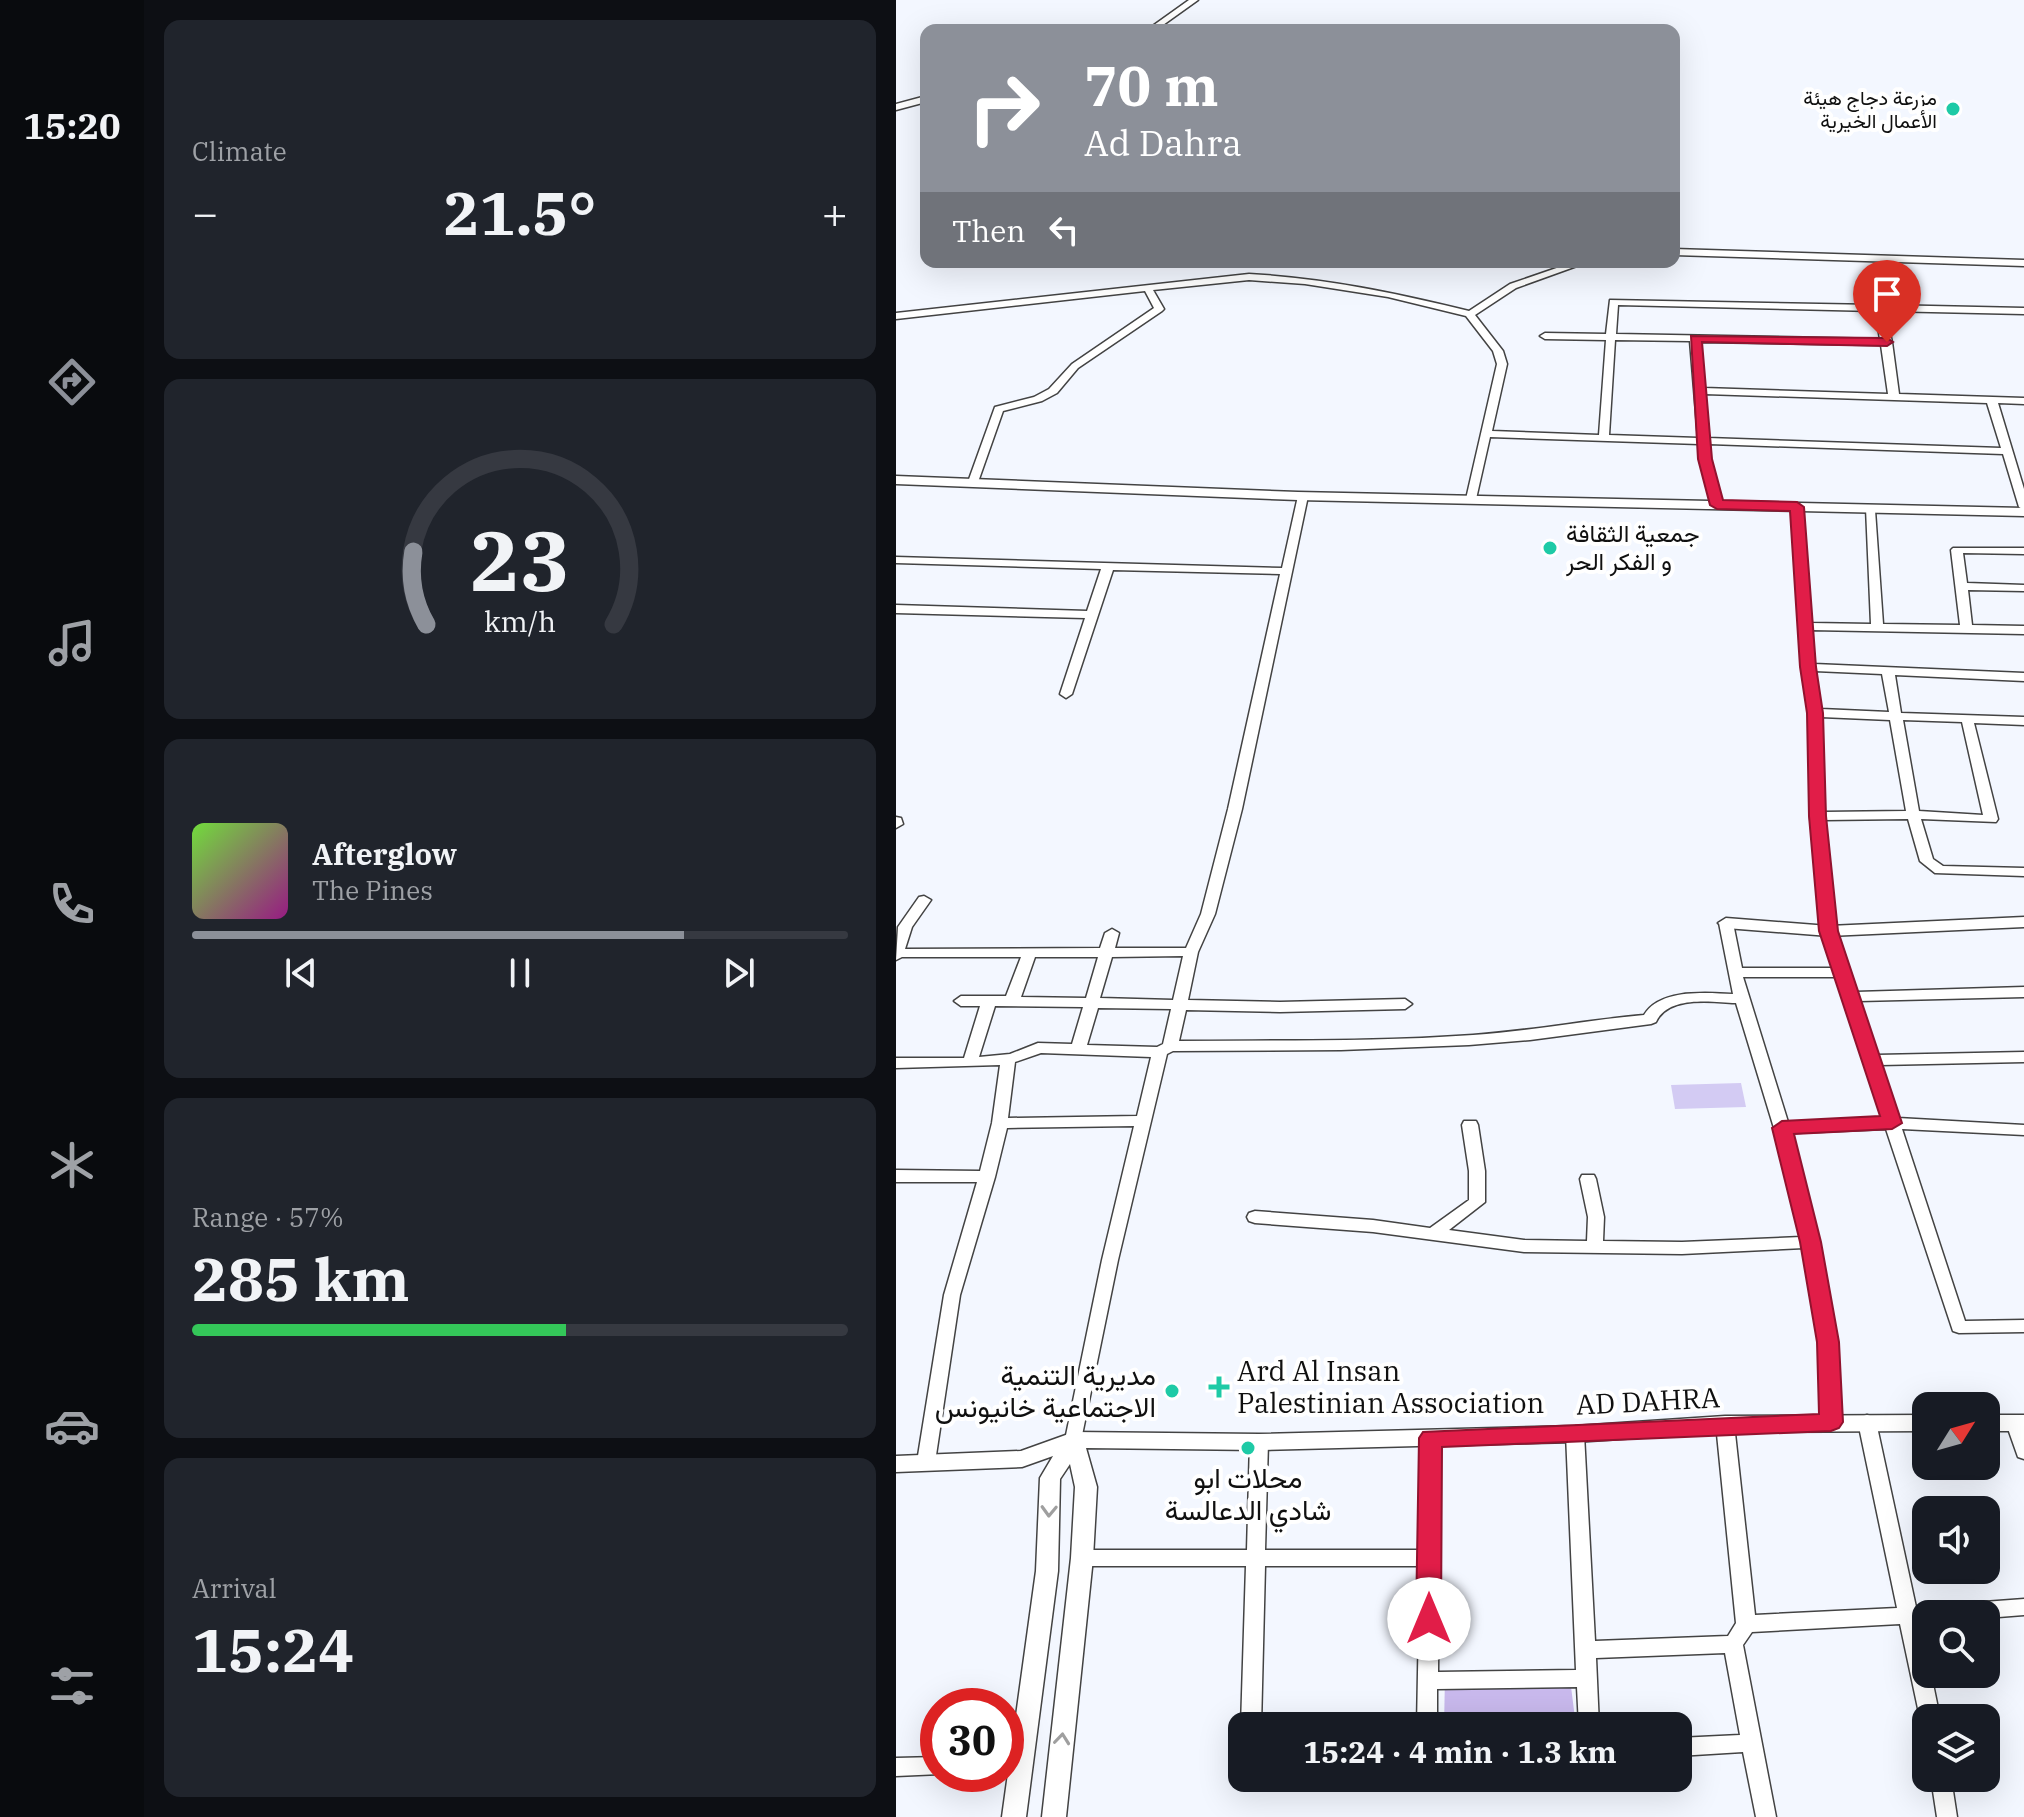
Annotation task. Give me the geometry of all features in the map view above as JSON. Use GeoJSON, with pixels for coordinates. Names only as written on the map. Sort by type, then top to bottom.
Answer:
{"type":"FeatureCollection","features":[{"type":"Feature","properties":{"kind":"street"},"geometry":{"type":"LineString","coordinates":[[1160,24],[1194,0]]}},
{"type":"Feature","properties":{"kind":"street"},"geometry":{"type":"LineString","coordinates":[[896,107],[920,101]]}},
{"type":"Feature","properties":{"kind":"street"},"geometry":{"type":"LineString","coordinates":[[1680,252],[2024,263]]}},
{"type":"Feature","properties":{"kind":"street"},"geometry":{"type":"LineString","coordinates":[[1470,314],[1513,286],[1566,268]]}},
{"type":"Feature","properties":{"kind":"street"},"geometry":{"type":"LineString","coordinates":[[1874,272],[1894,397]]}},
{"type":"Feature","properties":{"kind":"street"},"geometry":{"type":"LineString","coordinates":[[896,316],[1249,277],[1295,278],[1374,290],[1470,314],[1502,358],[1471,499]]}},
{"type":"Feature","properties":{"kind":"street"},"geometry":{"type":"LineString","coordinates":[[973,482],[999,409],[1038,399],[1053,391],[1075,366],[1159,309],[1147,287]]}},
{"type":"Feature","properties":{"kind":"street"},"geometry":{"type":"LineString","coordinates":[[1604,438],[1613,302],[2024,311]]}},
{"type":"Feature","properties":{"kind":"street"},"geometry":{"type":"LineString","coordinates":[[1545,336],[1887,342]]}},
{"type":"Feature","properties":{"kind":"street"},"geometry":{"type":"LineString","coordinates":[[1695,339],[1704,441],[1717,505]]}},
{"type":"Feature","properties":{"kind":"street"},"geometry":{"type":"LineString","coordinates":[[1700,391],[2024,401]]}},
{"type":"Feature","properties":{"kind":"street"},"geometry":{"type":"LineString","coordinates":[[896,480],[1303,496],[1870,510],[2024,510],[1992,401]]}},
{"type":"Feature","properties":{"kind":"street"},"geometry":{"type":"LineString","coordinates":[[1486,434],[2007,451]]}},
{"type":"Feature","properties":{"kind":"street"},"geometry":{"type":"LineString","coordinates":[[1024,1702],[1047,1571],[1050,1478],[1074,1440],[1110,1260],[1145,1121],[1179,1006],[1191,952],[1208,914],[1235,809],[1303,496]]}},
{"type":"Feature","properties":{"kind":"street"},"geometry":{"type":"LineString","coordinates":[[1797,507],[1808,667],[1815,713],[1817,816],[1829,931],[1959,1327],[2024,1326]]}},
{"type":"Feature","properties":{"kind":"street"},"geometry":{"type":"LineString","coordinates":[[1870,510],[1877,627]]}},
{"type":"Feature","properties":{"kind":"street"},"geometry":{"type":"LineString","coordinates":[[1966,628],[1957,550],[2024,551]]}},
{"type":"Feature","properties":{"kind":"street"},"geometry":{"type":"LineString","coordinates":[[896,560],[1280,571]]}},
{"type":"Feature","properties":{"kind":"street"},"geometry":{"type":"LineString","coordinates":[[1066,694],[1108,566]]}},
{"type":"Feature","properties":{"kind":"street"},"geometry":{"type":"LineString","coordinates":[[1962,586],[2024,588]]}},
{"type":"Feature","properties":{"kind":"street"},"geometry":{"type":"LineString","coordinates":[[896,609],[1091,615]]}},
{"type":"Feature","properties":{"kind":"street"},"geometry":{"type":"LineString","coordinates":[[1805,626],[2024,630]]}},
{"type":"Feature","properties":{"kind":"street"},"geometry":{"type":"LineString","coordinates":[[1808,667],[2024,677]]}},
{"type":"Feature","properties":{"kind":"street"},"geometry":{"type":"LineString","coordinates":[[1888,672],[1898,715],[1913,815],[1927,861],[1937,869],[2024,872]]}},
{"type":"Feature","properties":{"kind":"street"},"geometry":{"type":"LineString","coordinates":[[1815,713],[2024,721]]}},
{"type":"Feature","properties":{"kind":"street"},"geometry":{"type":"LineString","coordinates":[[1817,816],[1913,815],[1991,819],[1967,718]]}},
{"type":"Feature","properties":{"kind":"street"},"geometry":{"type":"LineString","coordinates":[[924,900],[905,927],[897,954],[1191,952]]}},
{"type":"Feature","properties":{"kind":"street"},"geometry":{"type":"LineString","coordinates":[[1831,1422],[1828,1342],[1811,1242],[1782,1128],[1741,999],[1726,923],[1829,931],[2024,922]]}},
{"type":"Feature","properties":{"kind":"street"},"geometry":{"type":"LineString","coordinates":[[1078,1049],[1112,933]]}},
{"type":"Feature","properties":{"kind":"street"},"geometry":{"type":"LineString","coordinates":[[1012,1001],[1030,952]]}},
{"type":"Feature","properties":{"kind":"street"},"geometry":{"type":"LineString","coordinates":[[1735,972],[1842,973]]}},
{"type":"Feature","properties":{"kind":"street"},"geometry":{"type":"LineString","coordinates":[[1850,997],[2024,992]]}},
{"type":"Feature","properties":{"kind":"street"},"geometry":{"type":"LineString","coordinates":[[896,1063],[1008,1060],[1027,1057],[1038,1048],[1165,1049],[1416,1043],[1516,1036],[1597,1023],[1651,1019],[1652,1013],[1662,1005],[1687,997],[1741,999]]}},
{"type":"Feature","properties":{"kind":"street"},"geometry":{"type":"LineString","coordinates":[[961,1001],[1179,1006],[1405,1004]]}},
{"type":"Feature","properties":{"kind":"street"},"geometry":{"type":"LineString","coordinates":[[971,1060],[989,1002]]}},
{"type":"Feature","properties":{"kind":"street"},"geometry":{"type":"LineString","coordinates":[[1871,1060],[2024,1057]]}},
{"type":"Feature","properties":{"kind":"street"},"geometry":{"type":"LineString","coordinates":[[926,1462],[952,1295],[1000,1123],[1008,1060]]}},
{"type":"Feature","properties":{"kind":"street"},"geometry":{"type":"LineString","coordinates":[[1000,1123],[1145,1121]]}},
{"type":"Feature","properties":{"kind":"street"},"geometry":{"type":"LineString","coordinates":[[1782,1128],[1892,1123],[2024,1130]]}},
{"type":"Feature","properties":{"kind":"street"},"geometry":{"type":"LineString","coordinates":[[1431,1235],[1477,1202],[1477,1171],[1470,1125]]}},
{"type":"Feature","properties":{"kind":"street"},"geometry":{"type":"LineString","coordinates":[[896,1176],[987,1177]]}},
{"type":"Feature","properties":{"kind":"street"},"geometry":{"type":"LineString","coordinates":[[1588,1179],[1596,1217],[1595,1247]]}},
{"type":"Feature","properties":{"kind":"street"},"geometry":{"type":"LineString","coordinates":[[1255,1217],[1373,1226],[1524,1246],[1682,1248],[1811,1242]]}},
{"type":"Feature","properties":{"kind":"street"},"geometry":{"type":"LineString","coordinates":[[1867,1422],[1913,1600]]}},
{"type":"Feature","properties":{"kind":"street","name":"AD DAHRA"},"geometry":{"type":"LineString","coordinates":[[896,1464],[1022,1459],[1074,1440],[1259,1442],[1575,1434],[1725,1424],[1912,1423]]}},
{"type":"Feature","properties":{"kind":"street"},"geometry":{"type":"LineString","coordinates":[[2020,1423],[2024,1452]]}},
{"type":"Feature","properties":{"kind":"street"},"geometry":{"type":"LineString","coordinates":[[1725,1424],[1746,1624],[1733,1644],[1766,1817]]}},
{"type":"Feature","properties":{"kind":"street"},"geometry":{"type":"LineString","coordinates":[[1575,1434],[1588,1712]]}},
{"type":"Feature","properties":{"kind":"street"},"geometry":{"type":"LineString","coordinates":[[1427,1712],[1431,1438]]}},
{"type":"Feature","properties":{"kind":"street"},"geometry":{"type":"LineString","coordinates":[[1054,1817],[1082,1558],[1086,1487],[1074,1440]]}},
{"type":"Feature","properties":{"kind":"street"},"geometry":{"type":"LineString","coordinates":[[1251,1712],[1259,1442]]}},
{"type":"Feature","properties":{"kind":"street"},"geometry":{"type":"LineString","coordinates":[[1082,1558],[1255,1555],[1429,1558]]}},
{"type":"Feature","properties":{"kind":"street"},"geometry":{"type":"LineString","coordinates":[[2000,1609],[2024,1607]]}},
{"type":"Feature","properties":{"kind":"street"},"geometry":{"type":"LineString","coordinates":[[1746,1624],[1912,1615]]}},
{"type":"Feature","properties":{"kind":"street"},"geometry":{"type":"LineString","coordinates":[[1585,1650],[1733,1644]]}},
{"type":"Feature","properties":{"kind":"street"},"geometry":{"type":"LineString","coordinates":[[1428,1681],[1586,1678]]}},
{"type":"Feature","properties":{"kind":"street"},"geometry":{"type":"LineString","coordinates":[[1692,1746],[1751,1743]]}},
{"type":"Feature","properties":{"kind":"street"},"geometry":{"type":"LineString","coordinates":[[896,1767],[920,1766]]}},
{"type":"Feature","properties":{"kind":"street"},"geometry":{"type":"LineString","coordinates":[[1014,1792],[1014,1817]]}},
{"type":"Feature","properties":{"kind":"street"},"geometry":{"type":"LineString","coordinates":[[1943,1792],[1947,1817]]}},
{"type":"Feature","properties":{"kind":"shaded area"},"geometry":{"type":"Polygon","coordinates":[[[1741,1083],[1746,1107],[1675,1109],[1671,1085],[1741,1083]]]}},
{"type":"Feature","properties":{"kind":"shaded area"},"geometry":{"type":"Polygon","coordinates":[[[1569,1671],[1574,1712],[1444,1712],[1445,1677],[1569,1671]]]}},
{"type":"Feature","properties":{"kind":"place","name":"مزرعة دجاج هيئة الأعمال الخيرية"},"geometry":{"type":"Point","coordinates":[1953,109]}},
{"type":"Feature","properties":{"kind":"place","name":"جمعية الثقافة و الفكر الحر"},"geometry":{"type":"Point","coordinates":[1550,548]}},
{"type":"Feature","properties":{"kind":"place","name":"Ard Al Insan Palestinian Association"},"geometry":{"type":"Point","coordinates":[1219,1387]}},
{"type":"Feature","properties":{"kind":"place","name":"مديرية التنمية الاجتماعية خانيونس"},"geometry":{"type":"Point","coordinates":[1172,1391]}},
{"type":"Feature","properties":{"kind":"place","name":"محلات ابو شادي الدعالسة"},"geometry":{"type":"Point","coordinates":[1248,1448]}},
{"type":"Feature","properties":{"kind":"route"},"geometry":{"type":"LineString","coordinates":[[1429,1619],[1431,1438],[1831,1422],[1828,1342],[1811,1242],[1782,1128],[1892,1123],[1829,931],[1817,816],[1815,713],[1808,667],[1797,507],[1717,505],[1705,459],[1695,339],[1887,342]]}}]}
